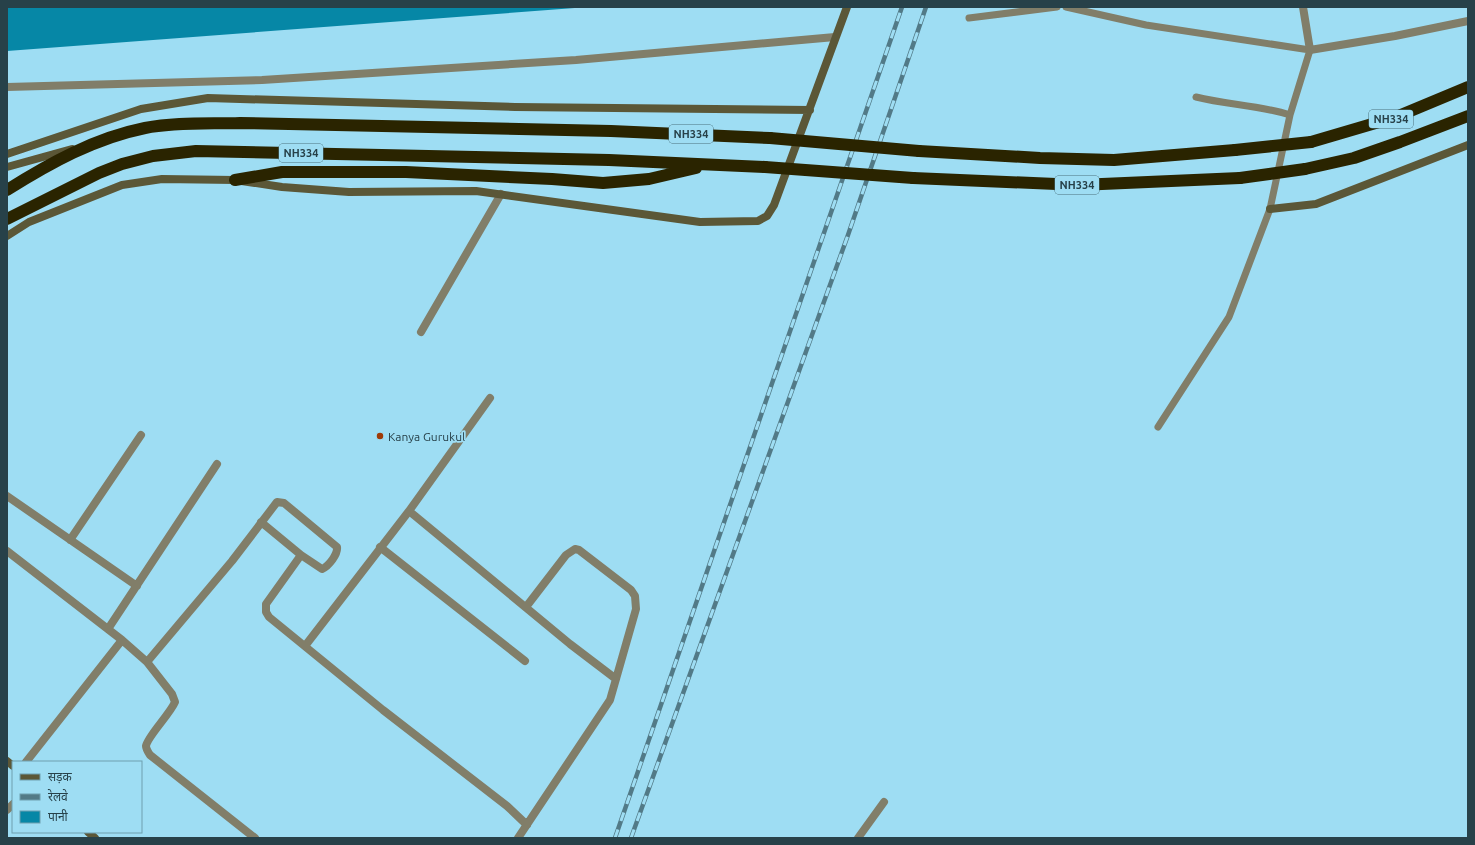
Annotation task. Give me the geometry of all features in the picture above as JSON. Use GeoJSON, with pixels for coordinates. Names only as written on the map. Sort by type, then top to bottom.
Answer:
{"type":"FeatureCollection","features":[{"type":"Feature","properties":{"kind":"highway","name":"NH334"},"geometry":{"type":"LineString","coordinates":[[7,190],[87,146],[147,128],[240,123],[611,131],[770,138],[919,151],[1040,158],[1114,160],[1311,142],[1396,117],[1468,87]]}},
{"type":"Feature","properties":{"kind":"highway","name":"NH334"},"geometry":{"type":"LineString","coordinates":[[7,219],[99,173],[122,164],[153,156],[196,151],[609,160],[765,167],[913,178],[1079,186],[1240,178],[1305,169],[1354,158],[1468,116]]}},
{"type":"Feature","properties":{"kind":"highway"},"geometry":{"type":"LineString","coordinates":[[235,180],[282,172],[406,172],[603,183],[649,179],[713,165]]}},
{"type":"Feature","properties":{"kind":"street"},"geometry":{"type":"LineString","coordinates":[[7,236],[30,222],[122,186],[162,179],[235,180],[282,188],[349,192],[476,191],[700,222],[758,221],[767,216],[774,205],[847,7]]}},
{"type":"Feature","properties":{"kind":"street"},"geometry":{"type":"LineString","coordinates":[[1303,7],[1310,50],[1395,36],[1468,21]]}},
{"type":"Feature","properties":{"kind":"street"},"geometry":{"type":"LineString","coordinates":[[7,87],[262,80],[568,60],[835,37]]}},
{"type":"Feature","properties":{"kind":"street"},"geometry":{"type":"LineString","coordinates":[[7,154],[141,109],[208,98],[515,107],[810,110]]}},
{"type":"Feature","properties":{"kind":"street"},"geometry":{"type":"LineString","coordinates":[[1270,209],[1316,204],[1468,145]]}},
{"type":"Feature","properties":{"kind":"street"},"geometry":{"type":"LineString","coordinates":[[7,167],[87,146]]}},
{"type":"Feature","properties":{"kind":"street"},"geometry":{"type":"LineString","coordinates":[[421,332],[501,194]]}},
{"type":"Feature","properties":{"kind":"street"},"geometry":{"type":"LineString","coordinates":[[305,646],[409,511],[490,398]]}},
{"type":"Feature","properties":{"kind":"street"},"geometry":{"type":"LineString","coordinates":[[70,540],[141,435]]}},
{"type":"Feature","properties":{"kind":"street"},"geometry":{"type":"LineString","coordinates":[[108,629],[217,464]]}},
{"type":"Feature","properties":{"kind":"street"},"geometry":{"type":"LineString","coordinates":[[7,496],[137,586]]}},
{"type":"Feature","properties":{"kind":"street"},"geometry":{"type":"LineString","coordinates":[[147,662],[232,561],[275,503],[282,502],[337,547],[336,555],[325,568],[322,569],[301,555],[261,522]]}},
{"type":"Feature","properties":{"kind":"street"},"geometry":{"type":"LineString","coordinates":[[409,511],[570,644],[616,678]]}},
{"type":"Feature","properties":{"kind":"street"},"geometry":{"type":"LineString","coordinates":[[380,548],[524,661]]}},
{"type":"Feature","properties":{"kind":"street"},"geometry":{"type":"LineString","coordinates":[[518,838],[610,700],[627,644],[636,609],[636,602],[631,590],[602,566],[579,550],[571,551],[526,607]]}},
{"type":"Feature","properties":{"kind":"street"},"geometry":{"type":"LineString","coordinates":[[7,551],[122,640],[147,662],[172,694],[175,702],[169,713],[147,742],[147,749],[150,755],[255,838]]}},
{"type":"Feature","properties":{"kind":"street"},"geometry":{"type":"LineString","coordinates":[[301,555],[266,604],[266,612],[269,617],[383,710],[507,806],[527,825]]}},
{"type":"Feature","properties":{"kind":"street"},"geometry":{"type":"LineString","coordinates":[[27,761],[122,640]]}},
{"type":"Feature","properties":{"kind":"street"},"geometry":{"type":"LineString","coordinates":[[858,838],[884,802]]}},
{"type":"Feature","properties":{"kind":"lane"},"geometry":{"type":"LineString","coordinates":[[969,18],[1056,7]]}},
{"type":"Feature","properties":{"kind":"lane"},"geometry":{"type":"LineString","coordinates":[[1066,7],[1146,25],[1310,50],[1290,115],[1270,209],[1229,317],[1158,428]]}},
{"type":"Feature","properties":{"kind":"lane"},"geometry":{"type":"LineString","coordinates":[[1196,97],[1215,102],[1258,106],[1290,115]]}},
{"type":"Feature","properties":{"kind":"water"},"geometry":{"type":"Polygon","coordinates":[[[7,7],[588,7],[7,51],[7,7]]]}},
{"type":"Feature","properties":{"kind":"railway"},"geometry":{"type":"LineString","coordinates":[[615,838],[902,7]]}},
{"type":"Feature","properties":{"kind":"railway"},"geometry":{"type":"LineString","coordinates":[[631,838],[848,235],[926,7]]}},
{"type":"Feature","properties":{"kind":"place","name":"Kanya Gurukul"},"geometry":{"type":"Point","coordinates":[380,436]}}]}
